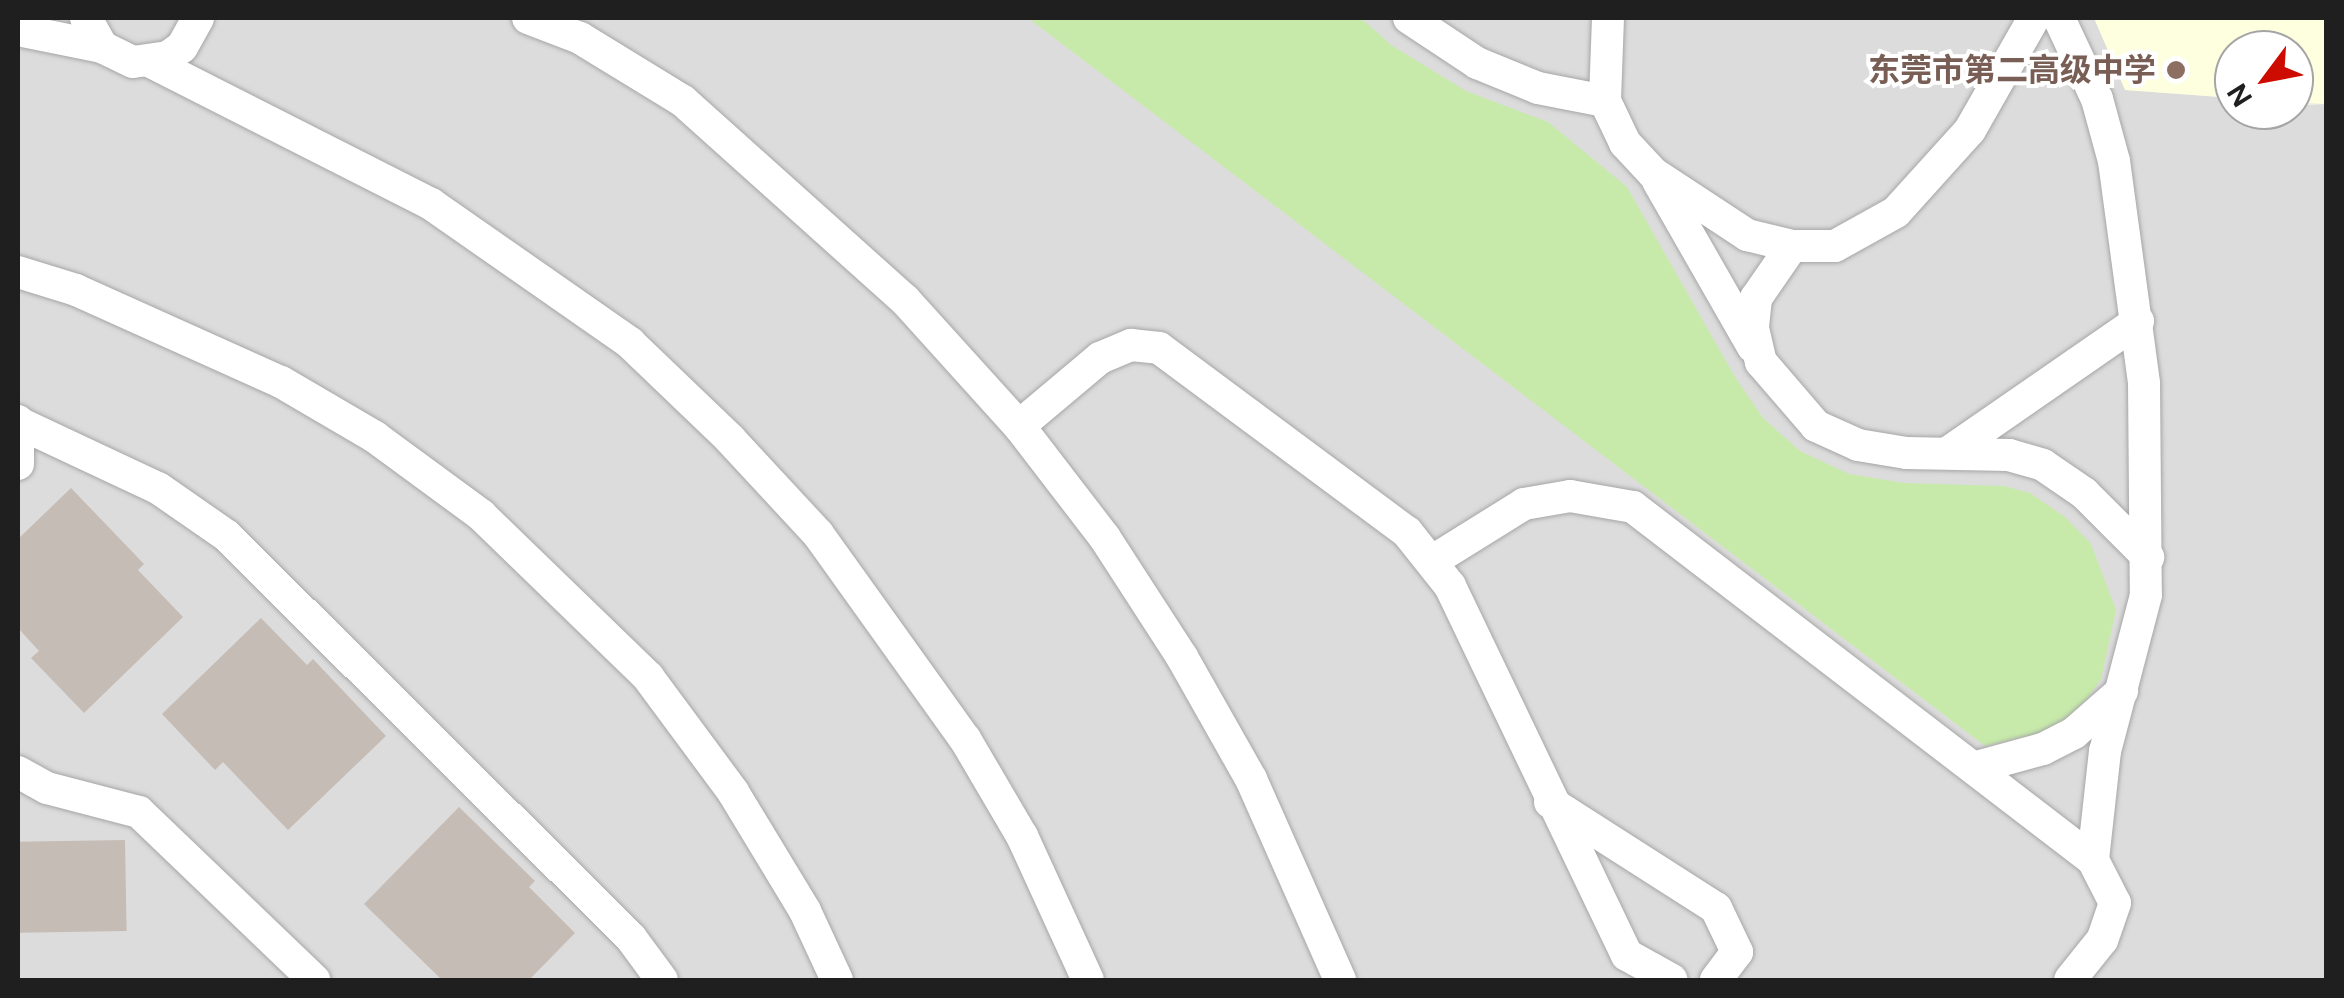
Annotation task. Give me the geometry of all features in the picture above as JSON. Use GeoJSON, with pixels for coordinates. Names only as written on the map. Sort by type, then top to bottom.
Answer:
{"type":"FeatureCollection","features":[{"type":"Feature","properties":{"kind":"street"},"geometry":{"type":"LineString","coordinates":[[86,18],[102,46]]}},
{"type":"Feature","properties":{"kind":"street"},"geometry":{"type":"LineString","coordinates":[[151,62],[182,46],[198,18]]}},
{"type":"Feature","properties":{"kind":"street"},"geometry":{"type":"LineString","coordinates":[[528,18],[580,38],[683,101],[905,300],[1019,426],[1104,538],[1182,656],[1251,779],[1340,980]]}},
{"type":"Feature","properties":{"kind":"street"},"geometry":{"type":"LineString","coordinates":[[1410,18],[1477,63],[1538,88],[1605,101]]}},
{"type":"Feature","properties":{"kind":"street"},"geometry":{"type":"LineString","coordinates":[[1608,18],[1605,101],[1625,143],[1653,172],[1747,235],[1792,246],[1835,246],[1896,212],[1970,130],[2034,18]]}},
{"type":"Feature","properties":{"kind":"street"},"geometry":{"type":"LineString","coordinates":[[2058,18],[2097,100],[2110,146],[2138,321],[2148,557],[2140,633],[2105,751],[2093,860]]}},
{"type":"Feature","properties":{"kind":"street"},"geometry":{"type":"LineString","coordinates":[[18,30],[102,46],[133,62],[151,62],[446,214],[630,343],[730,439],[818,534],[965,740],[1022,836],[1088,980]]}},
{"type":"Feature","properties":{"kind":"street"},"geometry":{"type":"LineString","coordinates":[[1653,172],[1762,362],[1816,426],[1858,445],[1950,452],[2044,466],[2084,493],[2148,557]]}},
{"type":"Feature","properties":{"kind":"street"},"geometry":{"type":"LineString","coordinates":[[1762,362],[1752,328],[1756,298],[1792,246]]}},
{"type":"Feature","properties":{"kind":"street"},"geometry":{"type":"LineString","coordinates":[[18,272],[76,290],[281,382],[375,437],[481,515],[648,677],[733,792],[804,911],[837,980]]}},
{"type":"Feature","properties":{"kind":"street"},"geometry":{"type":"LineString","coordinates":[[1950,452],[2138,321]]}},
{"type":"Feature","properties":{"kind":"street"},"geometry":{"type":"LineString","coordinates":[[1019,426],[1100,358],[1132,344],[1160,348],[1407,532],[1434,560],[1628,955],[1672,980]]}},
{"type":"Feature","properties":{"kind":"street"},"geometry":{"type":"LineString","coordinates":[[18,464],[18,422],[158,488],[227,536],[631,938],[662,980]]}},
{"type":"Feature","properties":{"kind":"street"},"geometry":{"type":"LineString","coordinates":[[1434,560],[1524,504],[1570,496],[1633,506],[2093,860],[2115,903],[2102,940],[2070,980]]}},
{"type":"Feature","properties":{"kind":"street"},"geometry":{"type":"LineString","coordinates":[[1976,767],[2010,761],[2074,733],[2125,688]]}},
{"type":"Feature","properties":{"kind":"street"},"geometry":{"type":"LineString","coordinates":[[18,772],[47,788],[139,812],[314,980]]}},
{"type":"Feature","properties":{"kind":"street"},"geometry":{"type":"LineString","coordinates":[[1550,802],[1716,908],[1737,952],[1716,980]]}},
{"type":"Feature","properties":{"kind":"shaded area"},"geometry":{"type":"Polygon","coordinates":[[[18,18],[2094,18],[2126,90],[2214,97],[2214,130],[2314,130],[2314,105],[2326,104],[2326,980],[18,980],[18,18]]]}},
{"type":"Feature","properties":{"kind":"shaded area","name":"东莞市第二高级中学"},"geometry":{"type":"Polygon","coordinates":[[[2094,18],[2326,18],[2326,104],[2314,103],[2314,30],[2214,30],[2214,97],[2125,90],[2094,18]]]}},
{"type":"Feature","properties":{"kind":"green space"},"geometry":{"type":"Polygon","coordinates":[[[1028,18],[1361,18],[1391,45],[1466,91],[1548,122],[1627,187],[1735,377],[1763,418],[1800,451],[1849,474],[1904,483],[2004,486],[2030,493],[2065,517],[2091,544],[2116,610],[2101,679],[2081,708],[2053,730],[1985,746],[1028,18]]]}},
{"type":"Feature","properties":{"kind":"building"},"geometry":{"type":"Polygon","coordinates":[[[71,488],[144,564],[138,570],[183,617],[84,713],[31,658],[39,651],[18,628],[18,539],[71,488]]]}},
{"type":"Feature","properties":{"kind":"building"},"geometry":{"type":"Polygon","coordinates":[[[261,618],[307,665],[313,659],[386,736],[288,830],[223,762],[215,770],[162,714],[261,618]]]}},
{"type":"Feature","properties":{"kind":"building"},"geometry":{"type":"Polygon","coordinates":[[[459,807],[535,881],[529,887],[575,933],[529,980],[442,980],[364,904],[459,807]]]}},
{"type":"Feature","properties":{"kind":"building"},"geometry":{"type":"Polygon","coordinates":[[[125,840],[127,931],[20,933],[18,842],[125,840]]]}},
{"type":"Feature","properties":{"kind":"place","name":"东莞市第二高级中学"},"geometry":{"type":"Point","coordinates":[2176,70]}}]}
